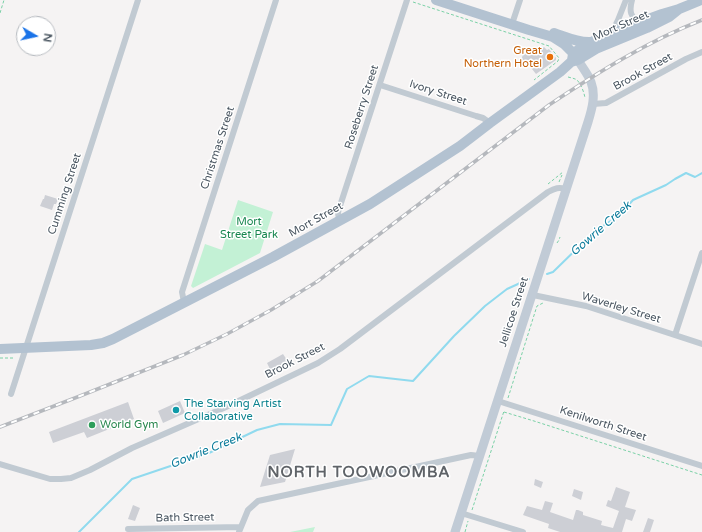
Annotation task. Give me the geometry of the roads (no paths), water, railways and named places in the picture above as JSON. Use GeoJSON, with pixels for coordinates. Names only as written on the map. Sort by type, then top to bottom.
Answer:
{"type":"FeatureCollection","features":[{"type":"Feature","properties":{"kind":"main road"},"geometry":{"type":"LineString","coordinates":[[436,0],[529,30],[547,39],[574,59]]}},
{"type":"Feature","properties":{"kind":"main road","name":"Mort Street"},"geometry":{"type":"LineString","coordinates":[[0,349],[91,345],[103,343],[273,257],[370,204],[460,146],[490,122],[560,72],[574,59],[583,46],[612,32],[701,0]]}},
{"type":"Feature","properties":{"kind":"main road","name":"Mort Street"},"geometry":{"type":"LineString","coordinates":[[574,59],[647,28],[679,9]]}},
{"type":"Feature","properties":{"kind":"main road"},"geometry":{"type":"LineString","coordinates":[[529,30],[553,33],[578,41],[591,42]]}},
{"type":"Feature","properties":{"kind":"main road"},"geometry":{"type":"LineString","coordinates":[[540,32],[553,37],[564,44],[574,59],[586,84],[590,101]]}},
{"type":"Feature","properties":{"kind":"main road","name":"Jellicoe Street"},"geometry":{"type":"LineString","coordinates":[[455,532],[588,122],[590,101]]}},
{"type":"Feature","properties":{"kind":"street","name":"Cumming Street"},"geometry":{"type":"LineString","coordinates":[[11,394],[138,0]]}},
{"type":"Feature","properties":{"kind":"street","name":"Christmas Street"},"geometry":{"type":"LineString","coordinates":[[184,302],[182,292],[276,0]]}},
{"type":"Feature","properties":{"kind":"street","name":"Roseberry Street"},"geometry":{"type":"LineString","coordinates":[[339,221],[338,212],[407,0]]}},
{"type":"Feature","properties":{"kind":"street"},"geometry":{"type":"LineString","coordinates":[[512,24],[520,0]]}},
{"type":"Feature","properties":{"kind":"street"},"geometry":{"type":"LineString","coordinates":[[612,32],[626,0]]}},
{"type":"Feature","properties":{"kind":"street"},"geometry":{"type":"LineString","coordinates":[[632,0],[630,6],[632,16],[641,22]]}},
{"type":"Feature","properties":{"kind":"street","name":"Brook Street"},"geometry":{"type":"LineString","coordinates":[[590,101],[606,103],[686,59],[702,52]]}},
{"type":"Feature","properties":{"kind":"street","name":"Ivory Street"},"geometry":{"type":"LineString","coordinates":[[380,85],[476,116],[490,122]]}},
{"type":"Feature","properties":{"kind":"street","name":"Brook Street"},"geometry":{"type":"LineString","coordinates":[[0,464],[50,479],[72,478],[132,448],[219,410],[318,363],[340,349],[548,192],[560,187],[566,189]]}},
{"type":"Feature","properties":{"kind":"street"},"geometry":{"type":"LineString","coordinates":[[675,335],[702,253]]}},
{"type":"Feature","properties":{"kind":"street","name":"Waverley Street"},"geometry":{"type":"LineString","coordinates":[[534,291],[586,306],[702,344]]}},
{"type":"Feature","properties":{"kind":"street","name":"Kenilworth Street"},"geometry":{"type":"LineString","coordinates":[[498,401],[702,466]]}},
{"type":"Feature","properties":{"kind":"street"},"geometry":{"type":"LineString","coordinates":[[240,529],[248,510],[258,501],[471,455],[480,456]]}},
{"type":"Feature","properties":{"kind":"street"},"geometry":{"type":"LineString","coordinates":[[461,513],[523,532]]}},
{"type":"Feature","properties":{"kind":"street","name":"Bath Street"},"geometry":{"type":"LineString","coordinates":[[128,529],[240,529]]}},
{"type":"Feature","properties":{"kind":"waterway","name":"Gowrie Creek"},"geometry":{"type":"LineString","coordinates":[[547,274],[553,272],[594,232],[615,218],[633,200],[666,185],[686,173],[695,177],[702,173]]}},
{"type":"Feature","properties":{"kind":"waterway","name":"Gowrie Creek"},"geometry":{"type":"LineString","coordinates":[[79,532],[132,479],[209,453],[257,430],[280,424],[331,425],[347,389],[369,376],[413,381],[454,336],[485,306],[507,289],[529,279]]}},
{"type":"Feature","properties":{"kind":"railway"},"geometry":{"type":"LineString","coordinates":[[0,427],[183,355],[227,334],[271,310],[318,281],[549,105],[623,58],[682,28],[702,20]]}},
{"type":"Feature","properties":{"kind":"place","name":"Great Northern Hotel"},"geometry":{"type":"Point","coordinates":[550,57]}},
{"type":"Feature","properties":{"kind":"place","name":"The Starving Artist Collaborative"},"geometry":{"type":"Point","coordinates":[176,410]}},
{"type":"Feature","properties":{"kind":"place","name":"World Gym"},"geometry":{"type":"Point","coordinates":[92,425]}},
{"type":"Feature","properties":{"kind":"district","name":"NORTH TOOWOOMBA"},"geometry":{"type":"Point","coordinates":[359,473]}},
{"type":"Feature","properties":{"kind":"park label","name":"Mort Street Park"},"geometry":{"type":"Point","coordinates":[249,228]}}]}
